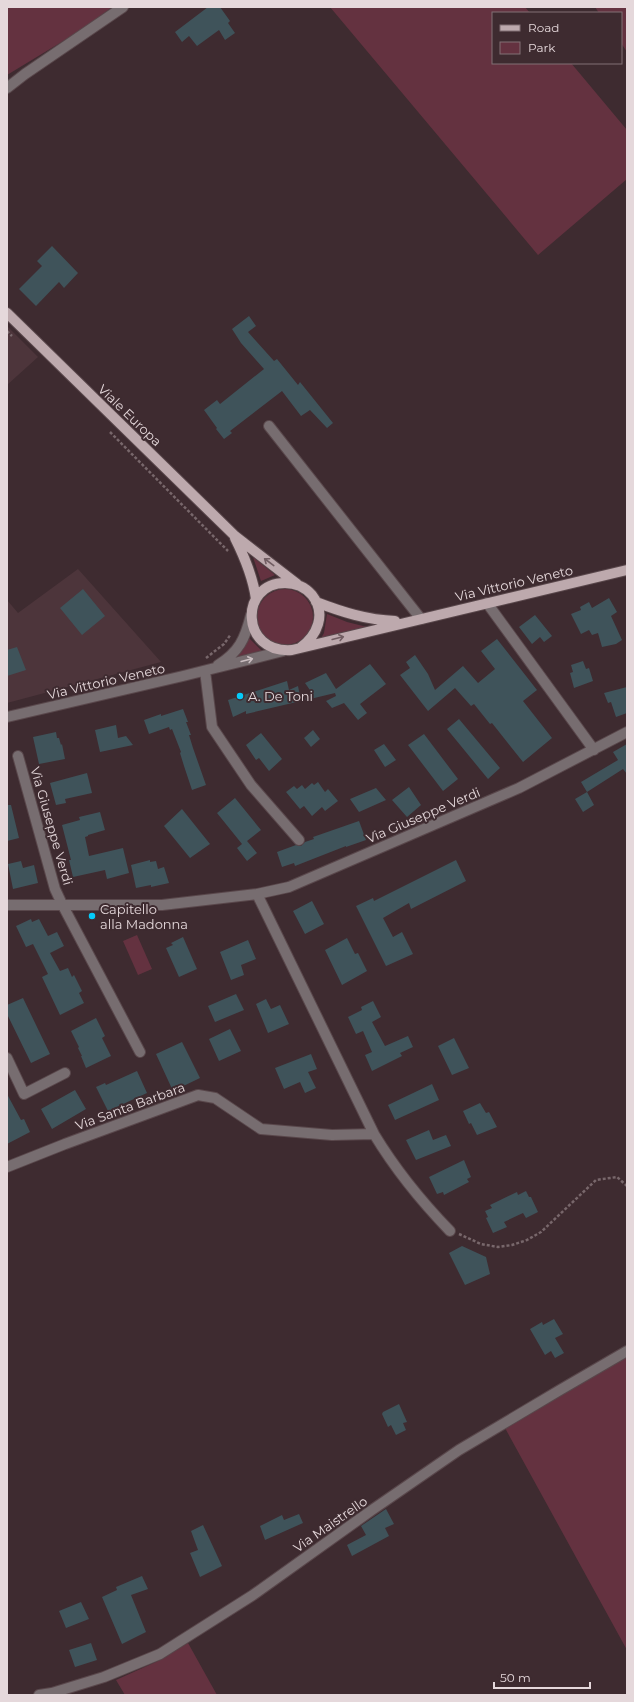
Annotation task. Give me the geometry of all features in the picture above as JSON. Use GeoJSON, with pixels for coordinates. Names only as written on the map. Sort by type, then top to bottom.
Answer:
{"type":"FeatureCollection","features":[{"type":"Feature","properties":{"kind":"main road","name":"Viale Europa"},"geometry":{"type":"LineString","coordinates":[[7,313],[235,536],[300,586]]}},
{"type":"Feature","properties":{"kind":"main road","name":"Viale Europa"},"geometry":{"type":"LineString","coordinates":[[235,536],[249,568],[254,584],[256,599]]}},
{"type":"Feature","properties":{"kind":"main road","name":"Via Vittorio Veneto"},"geometry":{"type":"LineString","coordinates":[[283,651],[627,570]]}},
{"type":"Feature","properties":{"kind":"main road"},"geometry":{"type":"LineString","coordinates":[[256,599],[262,591],[280,583],[290,583],[300,586]]}},
{"type":"Feature","properties":{"kind":"main road","name":"Via Vittorio Veneto"},"geometry":{"type":"LineString","coordinates":[[300,586],[307,590],[316,602],[344,613],[374,620],[407,622]]}},
{"type":"Feature","properties":{"kind":"main road","name":"Via Vittorio Veneto"},"geometry":{"type":"LineString","coordinates":[[251,616],[256,599]]}},
{"type":"Feature","properties":{"kind":"main road"},"geometry":{"type":"LineString","coordinates":[[300,648],[313,636],[317,628],[319,611],[316,602]]}},
{"type":"Feature","properties":{"kind":"main road"},"geometry":{"type":"LineString","coordinates":[[251,616],[252,626],[257,636],[264,644],[273,649],[283,651]]}},
{"type":"Feature","properties":{"kind":"street"},"geometry":{"type":"LineString","coordinates":[[7,88],[123,7]]}},
{"type":"Feature","properties":{"kind":"street"},"geometry":{"type":"LineString","coordinates":[[269,426],[421,619]]}},
{"type":"Feature","properties":{"kind":"street"},"geometry":{"type":"LineString","coordinates":[[487,603],[594,750]]}},
{"type":"Feature","properties":{"kind":"street","name":"Via Vittorio Veneto"},"geometry":{"type":"LineString","coordinates":[[207,670],[226,660],[239,648],[246,634],[251,616]]}},
{"type":"Feature","properties":{"kind":"street","name":"Via Vittorio Veneto"},"geometry":{"type":"LineString","coordinates":[[7,717],[283,651]]}},
{"type":"Feature","properties":{"kind":"street"},"geometry":{"type":"LineString","coordinates":[[207,670],[212,727],[251,785],[300,840]]}},
{"type":"Feature","properties":{"kind":"street","name":"Via Giuseppe Verdi"},"geometry":{"type":"LineString","coordinates":[[7,905],[162,905],[257,894],[289,886],[511,792],[627,732]]}},
{"type":"Feature","properties":{"kind":"street","name":"Via Giuseppe Verdi"},"geometry":{"type":"LineString","coordinates":[[18,756],[55,889],[140,1052]]}},
{"type":"Feature","properties":{"kind":"street"},"geometry":{"type":"LineString","coordinates":[[257,894],[374,1134],[392,1164],[417,1196],[450,1231]]}},
{"type":"Feature","properties":{"kind":"street"},"geometry":{"type":"LineString","coordinates":[[7,1058],[24,1094],[65,1073]]}},
{"type":"Feature","properties":{"kind":"street","name":"Via Santa Barbara"},"geometry":{"type":"LineString","coordinates":[[7,1168],[65,1144],[198,1095],[215,1098],[261,1129],[332,1135],[374,1134]]}},
{"type":"Feature","properties":{"kind":"street","name":"Via Maistrello"},"geometry":{"type":"LineString","coordinates":[[40,1695],[104,1677],[160,1654],[253,1595],[459,1450],[627,1351]]}},
{"type":"Feature","properties":{"kind":"path"},"geometry":{"type":"LineString","coordinates":[[7,331],[18,341]]}},
{"type":"Feature","properties":{"kind":"path"},"geometry":{"type":"LineString","coordinates":[[107,428],[232,555]]}},
{"type":"Feature","properties":{"kind":"path"},"geometry":{"type":"LineString","coordinates":[[199,661],[205,659],[224,644],[233,631]]}},
{"type":"Feature","properties":{"kind":"path"},"geometry":{"type":"LineString","coordinates":[[450,1231],[482,1244],[498,1247],[512,1245],[527,1240],[541,1232],[596,1180],[617,1177],[627,1186]]}},
{"type":"Feature","properties":{"kind":"shaded area"},"geometry":{"type":"Polygon","coordinates":[[[7,326],[38,357],[7,385],[7,326]]]}},
{"type":"Feature","properties":{"kind":"shaded area"},"geometry":{"type":"Polygon","coordinates":[[[78,569],[161,662],[7,703],[7,600],[18,613],[78,569]]]}},
{"type":"Feature","properties":{"kind":"green space"},"geometry":{"type":"Polygon","coordinates":[[[7,7],[112,7],[83,29],[7,75],[7,7]]]}},
{"type":"Feature","properties":{"kind":"green space"},"geometry":{"type":"Polygon","coordinates":[[[330,7],[525,7],[529,12],[492,12],[492,64],[572,64],[627,130],[627,179],[538,255],[330,7]]]}},
{"type":"Feature","properties":{"kind":"green space"},"geometry":{"type":"Polygon","coordinates":[[[595,7],[627,7],[627,52],[622,44],[622,12],[598,12],[595,7]]]}},
{"type":"Feature","properties":{"kind":"green space"},"geometry":{"type":"Polygon","coordinates":[[[253,557],[275,575],[261,581],[253,557]]]}},
{"type":"Feature","properties":{"kind":"green space"},"geometry":{"type":"Polygon","coordinates":[[[285,589],[300,594],[308,602],[313,617],[308,632],[300,640],[285,645],[270,640],[262,632],[257,617],[262,602],[270,594],[285,589]]]}},
{"type":"Feature","properties":{"kind":"green space"},"geometry":{"type":"Polygon","coordinates":[[[327,614],[347,622],[367,627],[320,640],[324,633],[327,614]]]}},
{"type":"Feature","properties":{"kind":"green space"},"geometry":{"type":"Polygon","coordinates":[[[248,639],[250,639],[265,654],[231,663],[248,639]]]}},
{"type":"Feature","properties":{"kind":"green space"},"geometry":{"type":"Polygon","coordinates":[[[137,935],[152,969],[138,975],[123,941],[137,935]]]}},
{"type":"Feature","properties":{"kind":"green space"},"geometry":{"type":"Polygon","coordinates":[[[627,1356],[627,1650],[505,1428],[627,1356]]]}},
{"type":"Feature","properties":{"kind":"green space"},"geometry":{"type":"Polygon","coordinates":[[[188,1643],[217,1695],[125,1695],[116,1680],[158,1661],[188,1643]]]}},
{"type":"Feature","properties":{"kind":"building"},"geometry":{"type":"Polygon","coordinates":[[[208,7],[220,7],[230,21],[228,23],[235,33],[225,40],[219,30],[197,46],[189,36],[182,42],[175,32],[208,7]]]}},
{"type":"Feature","properties":{"kind":"building"},"geometry":{"type":"Polygon","coordinates":[[[52,246],[78,273],[64,288],[59,282],[36,306],[19,289],[42,266],[37,261],[52,246]]]}},
{"type":"Feature","properties":{"kind":"building"},"geometry":{"type":"Polygon","coordinates":[[[249,316],[256,326],[248,332],[274,361],[277,359],[298,385],[300,382],[333,423],[327,428],[310,410],[301,416],[282,391],[230,431],[232,433],[224,439],[216,429],[217,428],[204,410],[217,400],[220,404],[264,369],[241,343],[232,329],[249,316]]]}},
{"type":"Feature","properties":{"kind":"building"},"geometry":{"type":"Polygon","coordinates":[[[83,589],[105,616],[82,635],[60,608],[83,589]]]}},
{"type":"Feature","properties":{"kind":"building"},"geometry":{"type":"Polygon","coordinates":[[[609,598],[617,612],[611,616],[622,640],[616,644],[602,647],[598,633],[592,635],[589,630],[581,634],[571,614],[581,610],[580,607],[589,602],[592,608],[609,598]]]}},
{"type":"Feature","properties":{"kind":"building"},"geometry":{"type":"Polygon","coordinates":[[[535,615],[552,636],[544,642],[540,637],[532,644],[519,627],[535,615]]]}},
{"type":"Feature","properties":{"kind":"building"},"geometry":{"type":"Polygon","coordinates":[[[497,639],[537,690],[523,701],[552,738],[523,762],[492,723],[490,724],[474,704],[471,706],[455,688],[428,711],[400,675],[410,668],[406,662],[415,655],[428,674],[435,690],[463,666],[478,683],[495,669],[481,651],[497,639]]]}},
{"type":"Feature","properties":{"kind":"building"},"geometry":{"type":"Polygon","coordinates":[[[17,647],[26,670],[7,676],[7,650],[17,647]]]}},
{"type":"Feature","properties":{"kind":"building"},"geometry":{"type":"Polygon","coordinates":[[[583,661],[586,669],[589,668],[593,681],[574,688],[570,673],[573,672],[571,665],[583,661]]]}},
{"type":"Feature","properties":{"kind":"building"},"geometry":{"type":"Polygon","coordinates":[[[370,664],[386,684],[360,704],[367,713],[358,720],[344,703],[332,708],[326,701],[336,696],[335,693],[302,701],[312,693],[305,683],[326,673],[336,689],[370,664]]]}},
{"type":"Feature","properties":{"kind":"building"},"geometry":{"type":"Polygon","coordinates":[[[287,681],[289,690],[298,686],[301,701],[246,714],[246,711],[233,717],[228,700],[287,681]]]}},
{"type":"Feature","properties":{"kind":"building"},"geometry":{"type":"Polygon","coordinates":[[[627,687],[627,713],[616,717],[611,702],[608,703],[604,693],[627,687]]]}},
{"type":"Feature","properties":{"kind":"building"},"geometry":{"type":"Polygon","coordinates":[[[183,709],[191,735],[189,735],[206,785],[192,790],[180,753],[181,752],[172,729],[170,730],[169,727],[149,734],[144,720],[183,709]]]}},
{"type":"Feature","properties":{"kind":"building"},"geometry":{"type":"Polygon","coordinates":[[[459,719],[500,768],[488,779],[447,729],[459,719]]]}},
{"type":"Feature","properties":{"kind":"building"},"geometry":{"type":"Polygon","coordinates":[[[116,725],[118,738],[126,736],[133,745],[100,752],[95,730],[116,725]]]}},
{"type":"Feature","properties":{"kind":"building"},"geometry":{"type":"Polygon","coordinates":[[[313,730],[320,739],[311,747],[304,738],[313,730]]]}},
{"type":"Feature","properties":{"kind":"building"},"geometry":{"type":"Polygon","coordinates":[[[56,732],[57,738],[59,738],[61,745],[62,744],[65,759],[39,764],[33,737],[56,732]]]}},
{"type":"Feature","properties":{"kind":"building"},"geometry":{"type":"Polygon","coordinates":[[[261,733],[282,759],[269,771],[259,758],[256,760],[246,745],[261,733]]]}},
{"type":"Feature","properties":{"kind":"building"},"geometry":{"type":"Polygon","coordinates":[[[424,734],[458,779],[443,791],[408,745],[424,734]]]}},
{"type":"Feature","properties":{"kind":"building"},"geometry":{"type":"Polygon","coordinates":[[[384,744],[396,760],[385,767],[374,750],[384,744]]]}},
{"type":"Feature","properties":{"kind":"building"},"geometry":{"type":"Polygon","coordinates":[[[627,744],[627,774],[623,769],[587,792],[581,782],[618,760],[613,752],[627,744]]]}},
{"type":"Feature","properties":{"kind":"building"},"geometry":{"type":"Polygon","coordinates":[[[87,773],[92,793],[65,799],[66,803],[56,805],[50,783],[87,773]]]}},
{"type":"Feature","properties":{"kind":"building"},"geometry":{"type":"Polygon","coordinates":[[[318,782],[325,792],[328,789],[338,801],[325,811],[322,807],[312,816],[304,806],[300,809],[286,792],[294,786],[297,789],[302,785],[305,789],[312,783],[314,785],[318,782]]]}},
{"type":"Feature","properties":{"kind":"building"},"geometry":{"type":"Polygon","coordinates":[[[409,787],[421,805],[407,817],[392,800],[409,787]]]}},
{"type":"Feature","properties":{"kind":"building"},"geometry":{"type":"Polygon","coordinates":[[[376,788],[386,800],[359,812],[350,799],[376,788]]]}},
{"type":"Feature","properties":{"kind":"building"},"geometry":{"type":"Polygon","coordinates":[[[587,792],[594,805],[583,812],[575,799],[587,792]]]}},
{"type":"Feature","properties":{"kind":"building"},"geometry":{"type":"Polygon","coordinates":[[[235,798],[261,830],[247,841],[257,853],[247,861],[237,848],[242,844],[217,813],[235,798]]]}},
{"type":"Feature","properties":{"kind":"building"},"geometry":{"type":"Polygon","coordinates":[[[7,805],[11,805],[19,838],[7,841],[7,805]]]}},
{"type":"Feature","properties":{"kind":"building"},"geometry":{"type":"Polygon","coordinates":[[[182,809],[210,844],[190,858],[164,826],[182,809]]]}},
{"type":"Feature","properties":{"kind":"building"},"geometry":{"type":"Polygon","coordinates":[[[100,812],[105,830],[85,837],[89,856],[123,848],[129,873],[107,879],[105,870],[73,877],[69,860],[71,860],[62,825],[80,820],[79,817],[100,812]]]}},
{"type":"Feature","properties":{"kind":"building"},"geometry":{"type":"Polygon","coordinates":[[[359,821],[366,840],[346,846],[295,866],[294,863],[282,867],[277,852],[296,845],[301,846],[305,842],[314,839],[313,837],[359,821]]]}},
{"type":"Feature","properties":{"kind":"building"},"geometry":{"type":"Polygon","coordinates":[[[150,860],[150,862],[156,861],[158,869],[164,867],[169,883],[151,887],[151,885],[136,888],[131,865],[150,860]]]}},
{"type":"Feature","properties":{"kind":"building"},"geometry":{"type":"Polygon","coordinates":[[[456,860],[466,881],[411,909],[409,903],[383,918],[393,937],[402,932],[413,954],[386,966],[356,906],[373,898],[374,901],[456,860]]]}},
{"type":"Feature","properties":{"kind":"building"},"geometry":{"type":"Polygon","coordinates":[[[21,861],[23,868],[34,865],[38,883],[13,889],[8,864],[21,861]]]}},
{"type":"Feature","properties":{"kind":"building"},"geometry":{"type":"Polygon","coordinates":[[[312,901],[324,924],[305,934],[293,911],[312,901]]]}},
{"type":"Feature","properties":{"kind":"building"},"geometry":{"type":"Polygon","coordinates":[[[31,919],[32,922],[39,919],[48,936],[57,932],[64,946],[50,953],[60,971],[68,968],[72,977],[74,975],[82,991],[79,993],[84,1003],[60,1015],[42,977],[48,974],[33,944],[26,947],[16,926],[31,919]]]}},
{"type":"Feature","properties":{"kind":"building"},"geometry":{"type":"Polygon","coordinates":[[[183,937],[197,969],[179,977],[166,948],[173,945],[171,943],[183,937]]]}},
{"type":"Feature","properties":{"kind":"building"},"geometry":{"type":"Polygon","coordinates":[[[347,938],[355,954],[358,953],[367,971],[342,985],[325,950],[347,938]]]}},
{"type":"Feature","properties":{"kind":"building"},"geometry":{"type":"Polygon","coordinates":[[[248,940],[256,959],[241,965],[244,975],[231,980],[220,952],[248,940]]]}},
{"type":"Feature","properties":{"kind":"building"},"geometry":{"type":"Polygon","coordinates":[[[236,994],[244,1010],[215,1022],[208,1006],[236,994]]]}},
{"type":"Feature","properties":{"kind":"building"},"geometry":{"type":"Polygon","coordinates":[[[23,998],[50,1054],[31,1063],[7,1014],[7,1005],[23,998]]]}},
{"type":"Feature","properties":{"kind":"building"},"geometry":{"type":"Polygon","coordinates":[[[266,999],[271,1009],[280,1005],[289,1024],[268,1033],[256,1004],[266,999]]]}},
{"type":"Feature","properties":{"kind":"building"},"geometry":{"type":"Polygon","coordinates":[[[373,1001],[381,1017],[372,1022],[385,1046],[408,1036],[413,1047],[400,1053],[402,1056],[372,1071],[365,1055],[372,1052],[363,1031],[356,1034],[348,1017],[362,1010],[361,1007],[373,1001]]]}},
{"type":"Feature","properties":{"kind":"building"},"geometry":{"type":"Polygon","coordinates":[[[96,1018],[105,1036],[102,1038],[111,1056],[86,1068],[78,1048],[79,1047],[71,1031],[96,1018]]]}},
{"type":"Feature","properties":{"kind":"building"},"geometry":{"type":"Polygon","coordinates":[[[230,1029],[241,1051],[219,1061],[209,1039],[230,1029]]]}},
{"type":"Feature","properties":{"kind":"building"},"geometry":{"type":"Polygon","coordinates":[[[454,1038],[469,1068],[452,1075],[438,1046],[454,1038]]]}},
{"type":"Feature","properties":{"kind":"building"},"geometry":{"type":"Polygon","coordinates":[[[182,1042],[200,1078],[173,1091],[156,1054],[182,1042]]]}},
{"type":"Feature","properties":{"kind":"building"},"geometry":{"type":"Polygon","coordinates":[[[311,1054],[317,1069],[308,1072],[316,1088],[305,1093],[300,1082],[284,1089],[275,1068],[311,1054]]]}},
{"type":"Feature","properties":{"kind":"building"},"geometry":{"type":"Polygon","coordinates":[[[137,1071],[147,1093],[108,1111],[96,1087],[105,1083],[106,1085],[137,1071]]]}},
{"type":"Feature","properties":{"kind":"building"},"geometry":{"type":"Polygon","coordinates":[[[432,1084],[439,1100],[395,1120],[388,1105],[432,1084]]]}},
{"type":"Feature","properties":{"kind":"building"},"geometry":{"type":"Polygon","coordinates":[[[75,1090],[86,1109],[52,1129],[41,1109],[75,1090]]]}},
{"type":"Feature","properties":{"kind":"building"},"geometry":{"type":"Polygon","coordinates":[[[7,1094],[21,1120],[24,1119],[30,1132],[7,1144],[7,1094]]]}},
{"type":"Feature","properties":{"kind":"building"},"geometry":{"type":"Polygon","coordinates":[[[480,1103],[486,1113],[489,1112],[497,1127],[477,1135],[471,1123],[469,1124],[463,1111],[480,1103]]]}},
{"type":"Feature","properties":{"kind":"building"},"geometry":{"type":"Polygon","coordinates":[[[429,1130],[433,1140],[446,1135],[451,1146],[416,1160],[406,1140],[429,1130]]]}},
{"type":"Feature","properties":{"kind":"building"},"geometry":{"type":"Polygon","coordinates":[[[464,1160],[471,1177],[467,1179],[469,1182],[444,1195],[443,1192],[437,1194],[429,1177],[464,1160]]]}},
{"type":"Feature","properties":{"kind":"building"},"geometry":{"type":"Polygon","coordinates":[[[526,1191],[529,1197],[531,1197],[538,1212],[526,1218],[523,1213],[504,1222],[507,1227],[493,1233],[486,1218],[488,1217],[485,1211],[492,1208],[490,1205],[517,1192],[518,1195],[526,1191]]]}},
{"type":"Feature","properties":{"kind":"building"},"geometry":{"type":"Polygon","coordinates":[[[462,1246],[486,1257],[490,1274],[465,1285],[449,1253],[462,1246]]]}},
{"type":"Feature","properties":{"kind":"building"},"geometry":{"type":"Polygon","coordinates":[[[554,1319],[563,1334],[555,1338],[564,1353],[555,1358],[551,1351],[545,1355],[530,1329],[542,1322],[543,1325],[554,1319]]]}},
{"type":"Feature","properties":{"kind":"building"},"geometry":{"type":"Polygon","coordinates":[[[399,1404],[407,1422],[403,1423],[406,1430],[396,1435],[391,1425],[388,1427],[382,1414],[383,1412],[399,1404]]]}},
{"type":"Feature","properties":{"kind":"building"},"geometry":{"type":"Polygon","coordinates":[[[386,1509],[394,1524],[385,1528],[389,1536],[352,1556],[347,1545],[366,1535],[361,1526],[386,1509]]]}},
{"type":"Feature","properties":{"kind":"building"},"geometry":{"type":"Polygon","coordinates":[[[299,1514],[303,1523],[265,1540],[260,1526],[282,1515],[284,1520],[299,1514]]]}},
{"type":"Feature","properties":{"kind":"building"},"geometry":{"type":"Polygon","coordinates":[[[203,1525],[222,1566],[200,1577],[190,1553],[198,1550],[191,1531],[203,1525]]]}},
{"type":"Feature","properties":{"kind":"building"},"geometry":{"type":"Polygon","coordinates":[[[142,1576],[148,1589],[131,1595],[146,1632],[122,1644],[102,1597],[117,1590],[116,1587],[142,1576]]]}},
{"type":"Feature","properties":{"kind":"building"},"geometry":{"type":"Polygon","coordinates":[[[81,1602],[89,1619],[66,1628],[59,1611],[81,1602]]]}},
{"type":"Feature","properties":{"kind":"building"},"geometry":{"type":"Polygon","coordinates":[[[91,1643],[97,1660],[75,1667],[69,1650],[91,1643]]]}},
{"type":"Feature","properties":{"kind":"place","name":"A. De Toni"},"geometry":{"type":"Point","coordinates":[240,696]}},
{"type":"Feature","properties":{"kind":"place","name":"Capitello alla Madonna"},"geometry":{"type":"Point","coordinates":[92,916]}}]}
